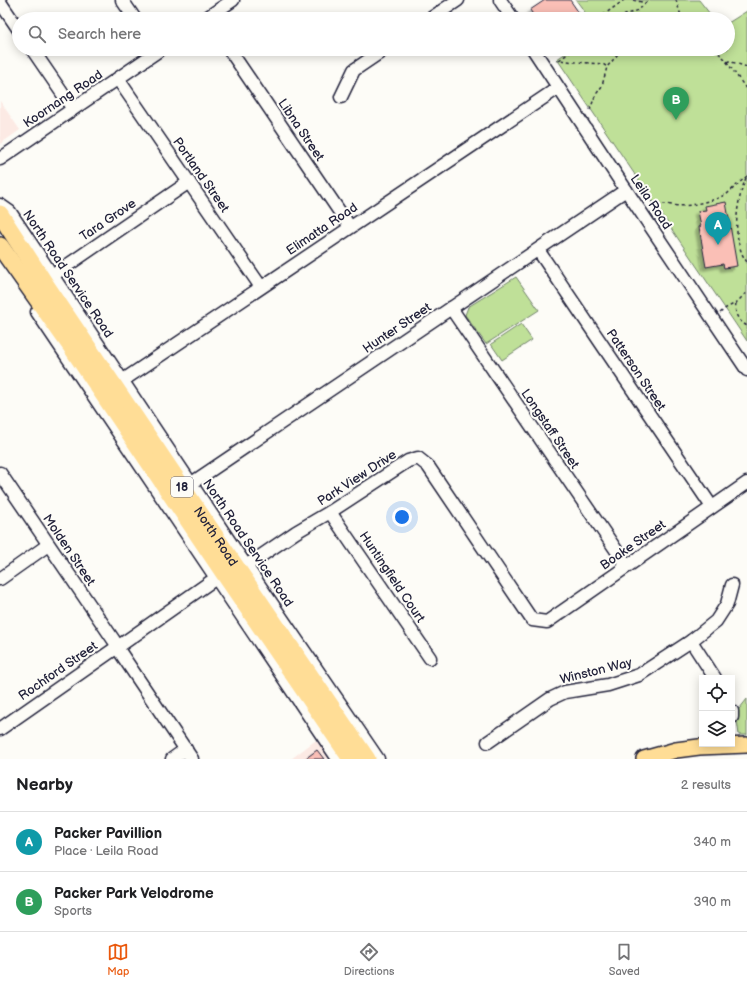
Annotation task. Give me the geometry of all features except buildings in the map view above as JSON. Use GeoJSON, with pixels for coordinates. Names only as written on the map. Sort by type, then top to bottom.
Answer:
{"type":"FeatureCollection","features":[{"type":"Feature","properties":{"kind":"highway","name":"North Road"},"geometry":{"type":"LineString","coordinates":[[0,214],[48,279],[113,387],[351,759]]}},
{"type":"Feature","properties":{"kind":"highway","name":"North Road"},"geometry":{"type":"LineString","coordinates":[[2,250],[70,346],[113,387],[187,486],[230,570],[367,759]]}},
{"type":"Feature","properties":{"kind":"main road"},"geometry":{"type":"LineString","coordinates":[[735,746],[747,745]]}},
{"type":"Feature","properties":{"kind":"main road"},"geometry":{"type":"LineString","coordinates":[[644,759],[669,752],[694,748],[731,747],[747,752]]}},
{"type":"Feature","properties":{"kind":"main road"},"geometry":{"type":"LineString","coordinates":[[676,759],[700,755],[731,747]]}},
{"type":"Feature","properties":{"kind":"street"},"geometry":{"type":"LineString","coordinates":[[122,0],[130,12]]}},
{"type":"Feature","properties":{"kind":"street"},"geometry":{"type":"LineString","coordinates":[[216,12],[233,0]]}},
{"type":"Feature","properties":{"kind":"street"},"geometry":{"type":"LineString","coordinates":[[440,12],[458,0]]}},
{"type":"Feature","properties":{"kind":"street"},"geometry":{"type":"LineString","coordinates":[[500,0],[508,12]]}},
{"type":"Feature","properties":{"kind":"street"},"geometry":{"type":"LineString","coordinates":[[0,2],[12,20]]}},
{"type":"Feature","properties":{"kind":"street"},"geometry":{"type":"LineString","coordinates":[[37,56],[73,109]]}},
{"type":"Feature","properties":{"kind":"street","name":"Koornang Road"},"geometry":{"type":"LineString","coordinates":[[0,159],[150,56]]}},
{"type":"Feature","properties":{"kind":"street","name":"Libna Street"},"geometry":{"type":"LineString","coordinates":[[234,56],[350,227]]}},
{"type":"Feature","properties":{"kind":"street"},"geometry":{"type":"LineString","coordinates":[[341,97],[354,70],[375,56]]}},
{"type":"Feature","properties":{"kind":"street","name":"Leila Road"},"geometry":{"type":"LineString","coordinates":[[539,56],[558,88],[747,370]]}},
{"type":"Feature","properties":{"kind":"street","name":"Portland Street"},"geometry":{"type":"LineString","coordinates":[[118,79],[261,287]]}},
{"type":"Feature","properties":{"kind":"street","name":"Elimatta Road"},"geometry":{"type":"LineString","coordinates":[[113,387],[558,88]]}},
{"type":"Feature","properties":{"kind":"street","name":"Tara Grove"},"geometry":{"type":"LineString","coordinates":[[48,279],[189,182]]}},
{"type":"Feature","properties":{"kind":"street","name":"Hunter Street"},"geometry":{"type":"LineString","coordinates":[[187,486],[626,190]]}},
{"type":"Feature","properties":{"kind":"street","name":"North Road Service Road"},"geometry":{"type":"LineString","coordinates":[[0,205],[10,212],[48,279]]}},
{"type":"Feature","properties":{"kind":"street","name":"North Road Service Road"},"geometry":{"type":"LineString","coordinates":[[2,250],[16,282],[230,570],[378,759]]}},
{"type":"Feature","properties":{"kind":"street","name":"Patterson Street"},"geometry":{"type":"LineString","coordinates":[[538,250],[712,506]]}},
{"type":"Feature","properties":{"kind":"street","name":"Longstaff Street"},"geometry":{"type":"LineString","coordinates":[[451,308],[627,566]]}},
{"type":"Feature","properties":{"kind":"street","name":"Park View Drive"},"geometry":{"type":"LineString","coordinates":[[230,570],[330,512],[408,461],[418,458],[428,466],[532,620]]}},
{"type":"Feature","properties":{"kind":"street","name":"Molden Street"},"geometry":{"type":"LineString","coordinates":[[0,473],[189,754]]}},
{"type":"Feature","properties":{"kind":"street","name":"Boake Street"},"geometry":{"type":"LineString","coordinates":[[532,620],[547,622],[747,483]]}},
{"type":"Feature","properties":{"kind":"street","name":"Huntingfield Court"},"geometry":{"type":"LineString","coordinates":[[330,512],[430,658]]}},
{"type":"Feature","properties":{"kind":"street"},"geometry":{"type":"LineString","coordinates":[[0,579],[48,545]]}},
{"type":"Feature","properties":{"kind":"street","name":"North Road Service Road"},"geometry":{"type":"LineString","coordinates":[[230,570],[338,759]]}},
{"type":"Feature","properties":{"kind":"street","name":"Rochford Street"},"geometry":{"type":"LineString","coordinates":[[0,729],[230,570]]}},
{"type":"Feature","properties":{"kind":"street","name":"Winston Way"},"geometry":{"type":"LineString","coordinates":[[488,742],[550,699],[564,692],[608,685],[639,675],[691,641],[716,621],[727,604],[732,585]]}},
{"type":"Feature","properties":{"kind":"street"},"geometry":{"type":"LineString","coordinates":[[691,641],[713,675]]}},
{"type":"Feature","properties":{"kind":"street"},"geometry":{"type":"LineString","coordinates":[[172,759],[189,754]]}},
{"type":"Feature","properties":{"kind":"path"},"geometry":{"type":"LineString","coordinates":[[608,12],[624,0]]}},
{"type":"Feature","properties":{"kind":"path"},"geometry":{"type":"LineString","coordinates":[[633,0],[646,3]]}},
{"type":"Feature","properties":{"kind":"path"},"geometry":{"type":"LineString","coordinates":[[633,12],[639,10],[648,0]]}},
{"type":"Feature","properties":{"kind":"path"},"geometry":{"type":"LineString","coordinates":[[676,0],[680,12]]}},
{"type":"Feature","properties":{"kind":"path"},"geometry":{"type":"LineString","coordinates":[[556,61],[565,56]]}},
{"type":"Feature","properties":{"kind":"path"},"geometry":{"type":"LineString","coordinates":[[590,110],[595,96],[602,86],[607,67],[616,56]]}},
{"type":"Feature","properties":{"kind":"path"},"geometry":{"type":"LineString","coordinates":[[721,56],[747,90]]}},
{"type":"Feature","properties":{"kind":"path"},"geometry":{"type":"LineString","coordinates":[[559,60],[603,64],[607,67]]}},
{"type":"Feature","properties":{"kind":"path"},"geometry":{"type":"LineString","coordinates":[[727,62],[729,61],[747,67]]}},
{"type":"Feature","properties":{"kind":"path"},"geometry":{"type":"LineString","coordinates":[[651,202],[678,206],[716,199],[727,194],[747,176]]}},
{"type":"Feature","properties":{"kind":"path"},"geometry":{"type":"LineString","coordinates":[[747,176],[741,189],[736,225],[741,252],[747,262]]}},
{"type":"Feature","properties":{"kind":"path"},"geometry":{"type":"LineString","coordinates":[[713,319],[726,308],[736,303],[744,294],[747,294]]}},
{"type":"Feature","properties":{"kind":"path"},"geometry":{"type":"LineString","coordinates":[[736,303],[735,306],[737,316],[741,322],[747,326]]}},
{"type":"Feature","properties":{"kind":"shaded area"},"geometry":{"type":"Polygon","coordinates":[[[0,101],[20,130],[0,144],[0,101]]]}},
{"type":"Feature","properties":{"kind":"shaded area"},"geometry":{"type":"Polygon","coordinates":[[[316,740],[330,759],[291,759],[316,740]]]}},
{"type":"Feature","properties":{"kind":"green space"},"geometry":{"type":"Polygon","coordinates":[[[576,0],[699,0],[708,12],[585,12],[576,0]]]}},
{"type":"Feature","properties":{"kind":"green space"},"geometry":{"type":"Polygon","coordinates":[[[747,11],[747,341],[557,59],[562,56],[735,56],[735,19],[747,11]]]}},
{"type":"Feature","properties":{"kind":"green space"},"geometry":{"type":"Polygon","coordinates":[[[516,277],[539,310],[486,344],[465,315],[468,307],[516,277]]]}},
{"type":"Feature","properties":{"kind":"green space"},"geometry":{"type":"Polygon","coordinates":[[[521,324],[532,340],[502,360],[491,344],[521,324]]]}},
{"type":"Feature","properties":{"kind":"green space"},"geometry":{"type":"Polygon","coordinates":[[[747,699],[747,735],[739,735],[736,713],[747,699]]]}},
{"type":"Feature","properties":{"kind":"place","name":"Packer Park Velodrome"},"geometry":{"type":"Point","coordinates":[676,120]}},
{"type":"Feature","properties":{"kind":"place","name":"Packer Pavillion"},"geometry":{"type":"Point","coordinates":[718,245]}}]}
